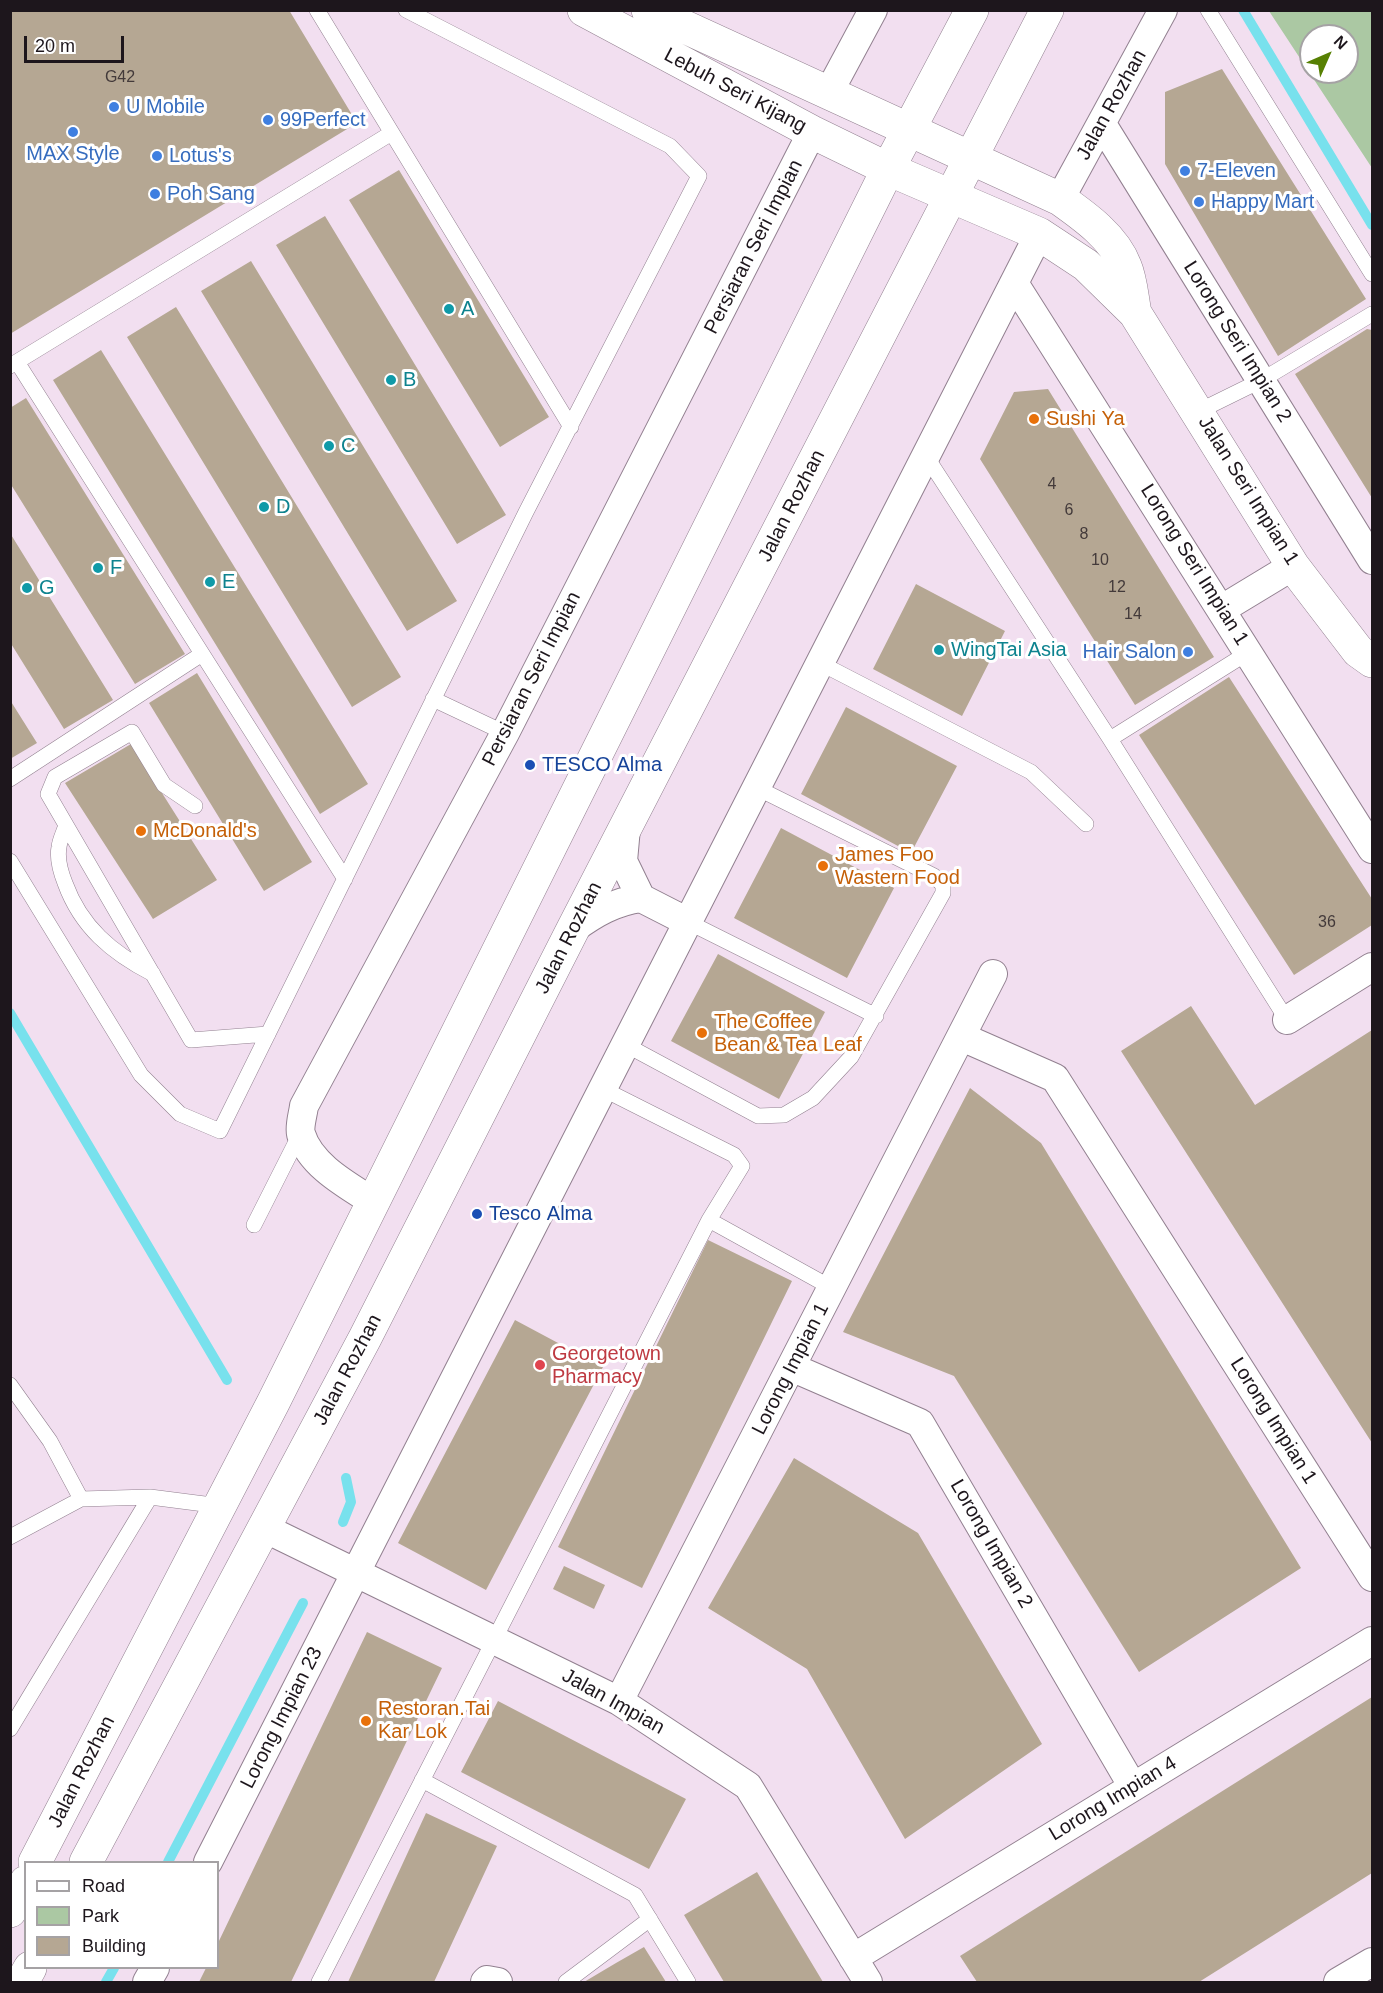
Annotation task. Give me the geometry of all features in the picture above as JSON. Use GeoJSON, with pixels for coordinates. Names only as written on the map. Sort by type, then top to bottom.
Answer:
{"type":"FeatureCollection","features":[{"type":"Feature","properties":{"kind":"main road","name":"Lebuh Seri Kijang"},"geometry":{"type":"LineString","coordinates":[[584,10],[812,132],[951,197]]}},
{"type":"Feature","properties":{"kind":"main road","name":"Lebuh Seri Kijang"},"geometry":{"type":"LineString","coordinates":[[648,10],[972,159]]}},
{"type":"Feature","properties":{"kind":"main road","name":"Jalan Rozhan"},"geometry":{"type":"LineString","coordinates":[[36,1861],[220,1506],[888,169],[972,10]]}},
{"type":"Feature","properties":{"kind":"main road","name":"Jalan Rozhan"},"geometry":{"type":"LineString","coordinates":[[87,1861],[365,1338],[573,928],[1047,10]]}},
{"type":"Feature","properties":{"kind":"main road","name":"Jalan Seri Impian 1"},"geometry":{"type":"LineString","coordinates":[[972,159],[1060,199],[1082,214],[1105,236],[1125,265],[1135,313]]}},
{"type":"Feature","properties":{"kind":"main road","name":"Jalan Seri Impian 1"},"geometry":{"type":"LineString","coordinates":[[951,197],[1039,234],[1086,265],[1135,313],[1199,411],[1293,566],[1358,651],[1372,661]]}},
{"type":"Feature","properties":{"kind":"main road"},"geometry":{"type":"LineString","coordinates":[[220,1506],[264,1528]]}},
{"type":"Feature","properties":{"kind":"main road"},"geometry":{"type":"LineString","coordinates":[[22,1983],[29,1969]]}},
{"type":"Feature","properties":{"kind":"street"},"geometry":{"type":"LineString","coordinates":[[829,92],[873,10]]}},
{"type":"Feature","properties":{"kind":"street","name":"Jalan Rozhan"},"geometry":{"type":"LineString","coordinates":[[1060,199],[1162,10]]}},
{"type":"Feature","properties":{"kind":"street","name":"Lorong Seri Impian 2"},"geometry":{"type":"LineString","coordinates":[[1102,124],[1372,560]]}},
{"type":"Feature","properties":{"kind":"street","name":"Persiaran Seri Impian"},"geometry":{"type":"LineString","coordinates":[[300,1134],[304,1106],[505,734],[812,132]]}},
{"type":"Feature","properties":{"kind":"street"},"geometry":{"type":"LineString","coordinates":[[356,1573],[1039,234]]}},
{"type":"Feature","properties":{"kind":"street","name":"Lorong Seri Impian 1"},"geometry":{"type":"LineString","coordinates":[[1014,283],[1372,849]]}},
{"type":"Feature","properties":{"kind":"street"},"geometry":{"type":"LineString","coordinates":[[1222,609],[1293,566]]}},
{"type":"Feature","properties":{"kind":"street"},"geometry":{"type":"LineString","coordinates":[[626,828],[623,861],[641,898]]}},
{"type":"Feature","properties":{"kind":"street"},"geometry":{"type":"LineString","coordinates":[[573,928],[601,909],[623,900],[641,898],[688,922]]}},
{"type":"Feature","properties":{"kind":"street"},"geometry":{"type":"LineString","coordinates":[[1287,1020],[1372,967]]}},
{"type":"Feature","properties":{"kind":"street","name":"Lorong Impian 1"},"geometry":{"type":"LineString","coordinates":[[619,1701],[993,974]]}},
{"type":"Feature","properties":{"kind":"street","name":"Lorong Impian 1"},"geometry":{"type":"LineString","coordinates":[[962,1037],[1055,1078],[1372,1576]]}},
{"type":"Feature","properties":{"kind":"street"},"geometry":{"type":"LineString","coordinates":[[300,1134],[313,1154],[333,1176],[372,1201]]}},
{"type":"Feature","properties":{"kind":"street","name":"Lorong Impian 2"},"geometry":{"type":"LineString","coordinates":[[791,1367],[920,1423],[1133,1787]]}},
{"type":"Feature","properties":{"kind":"street","name":"Jalan Impian"},"geometry":{"type":"LineString","coordinates":[[264,1528],[619,1701],[748,1786],[868,1983]]}},
{"type":"Feature","properties":{"kind":"street","name":"Lorong Impian 23"},"geometry":{"type":"LineString","coordinates":[[209,1861],[356,1573]]}},
{"type":"Feature","properties":{"kind":"street","name":"Lorong Impian 4"},"geometry":{"type":"LineString","coordinates":[[853,1958],[1372,1641]]}},
{"type":"Feature","properties":{"kind":"street"},"geometry":{"type":"LineString","coordinates":[[1338,1983],[1372,1962]]}},
{"type":"Feature","properties":{"kind":"street"},"geometry":{"type":"LineString","coordinates":[[147,1983],[154,1969]]}},
{"type":"Feature","properties":{"kind":"street"},"geometry":{"type":"LineString","coordinates":[[485,1983],[487,1980],[498,1983]]}},
{"type":"Feature","properties":{"kind":"lane"},"geometry":{"type":"LineString","coordinates":[[317,10],[390,134],[571,427]]}},
{"type":"Feature","properties":{"kind":"lane"},"geometry":{"type":"LineString","coordinates":[[10,861],[141,1075],[180,1114],[220,1131],[526,512],[699,176],[670,146],[406,10]]}},
{"type":"Feature","properties":{"kind":"lane"},"geometry":{"type":"LineString","coordinates":[[1208,10],[1372,274]]}},
{"type":"Feature","properties":{"kind":"lane"},"geometry":{"type":"LineString","coordinates":[[345,879],[14,364],[390,134]]}},
{"type":"Feature","properties":{"kind":"lane"},"geometry":{"type":"LineString","coordinates":[[1199,411],[1260,381],[1372,314]]}},
{"type":"Feature","properties":{"kind":"lane"},"geometry":{"type":"LineString","coordinates":[[926,456],[1110,739],[1287,1020]]}},
{"type":"Feature","properties":{"kind":"lane"},"geometry":{"type":"LineString","coordinates":[[1110,739],[1249,652]]}},
{"type":"Feature","properties":{"kind":"lane"},"geometry":{"type":"LineString","coordinates":[[10,779],[202,654]]}},
{"type":"Feature","properties":{"kind":"lane"},"geometry":{"type":"LineString","coordinates":[[820,663],[1032,772],[1086,824]]}},
{"type":"Feature","properties":{"kind":"lane"},"geometry":{"type":"LineString","coordinates":[[433,699],[505,734]]}},
{"type":"Feature","properties":{"kind":"lane"},"geometry":{"type":"LineString","coordinates":[[195,806],[164,785],[132,732],[55,777],[48,794],[191,1040],[268,1034]]}},
{"type":"Feature","properties":{"kind":"lane"},"geometry":{"type":"LineString","coordinates":[[626,1045],[759,1116],[784,1115],[813,1098],[851,1057],[943,893],[943,885],[933,876],[756,788]]}},
{"type":"Feature","properties":{"kind":"lane"},"geometry":{"type":"LineString","coordinates":[[66,825],[58,849],[61,873],[73,906],[96,937],[124,960],[153,974]]}},
{"type":"Feature","properties":{"kind":"lane"},"geometry":{"type":"LineString","coordinates":[[688,922],[876,1016]]}},
{"type":"Feature","properties":{"kind":"lane"},"geometry":{"type":"LineString","coordinates":[[319,1983],[709,1220],[742,1166],[741,1161],[735,1155],[603,1089]]}},
{"type":"Feature","properties":{"kind":"lane","name":"Persiaran Seri Impian"},"geometry":{"type":"LineString","coordinates":[[254,1225],[300,1134]]}},
{"type":"Feature","properties":{"kind":"lane"},"geometry":{"type":"LineString","coordinates":[[709,1220],[832,1288]]}},
{"type":"Feature","properties":{"kind":"lane"},"geometry":{"type":"LineString","coordinates":[[10,1385],[50,1441],[81,1499]]}},
{"type":"Feature","properties":{"kind":"lane"},"geometry":{"type":"LineString","coordinates":[[10,1537],[81,1499],[150,1497],[220,1506]]}},
{"type":"Feature","properties":{"kind":"lane"},"geometry":{"type":"LineString","coordinates":[[10,1729],[150,1497]]}},
{"type":"Feature","properties":{"kind":"lane"},"geometry":{"type":"LineString","coordinates":[[422,1780],[634,1895],[688,1983]]}},
{"type":"Feature","properties":{"kind":"lane"},"geometry":{"type":"LineString","coordinates":[[566,1983],[650,1919]]}},
{"type":"Feature","properties":{"kind":"green space"},"geometry":{"type":"Polygon","coordinates":[[[1269,11],[1372,11],[1372,168],[1317,84],[1359,84],[1359,24],[1299,24],[1299,57],[1269,11]]]}},
{"type":"Feature","properties":{"kind":"building","name":"Lotus's"},"geometry":{"type":"Polygon","coordinates":[[[10,10],[289,10],[357,123],[10,334],[10,10]]]}},
{"type":"Feature","properties":{"kind":"building"},"geometry":{"type":"Polygon","coordinates":[[[1222,69],[1366,299],[1278,356],[1165,164],[1165,92],[1222,69]]]}},
{"type":"Feature","properties":{"kind":"building","name":"A"},"geometry":{"type":"Polygon","coordinates":[[[399,170],[549,417],[500,447],[349,200],[399,170]]]}},
{"type":"Feature","properties":{"kind":"building","name":"B"},"geometry":{"type":"Polygon","coordinates":[[[325,216],[506,515],[457,544],[276,245],[325,216]]]}},
{"type":"Feature","properties":{"kind":"building","name":"C"},"geometry":{"type":"Polygon","coordinates":[[[251,261],[457,601],[407,631],[201,291],[251,261]]]}},
{"type":"Feature","properties":{"kind":"building","name":"D"},"geometry":{"type":"Polygon","coordinates":[[[176,307],[401,677],[352,707],[127,337],[176,307]]]}},
{"type":"Feature","properties":{"kind":"building"},"geometry":{"type":"Polygon","coordinates":[[[1367,329],[1372,330],[1372,498],[1295,374],[1367,329]]]}},
{"type":"Feature","properties":{"kind":"building","name":"E"},"geometry":{"type":"Polygon","coordinates":[[[101,350],[368,784],[320,814],[53,380],[101,350]]]}},
{"type":"Feature","properties":{"kind":"building"},"geometry":{"type":"Polygon","coordinates":[[[1048,389],[1214,657],[1135,705],[980,459],[1014,392],[1048,389]]]}},
{"type":"Feature","properties":{"kind":"building","name":"F"},"geometry":{"type":"Polygon","coordinates":[[[26,398],[185,654],[135,684],[10,483],[10,408],[26,398]]]}},
{"type":"Feature","properties":{"kind":"building","name":"G"},"geometry":{"type":"Polygon","coordinates":[[[10,533],[113,700],[64,729],[10,642],[10,533]]]}},
{"type":"Feature","properties":{"kind":"building","name":"WingTai Asia"},"geometry":{"type":"Polygon","coordinates":[[[916,584],[1005,631],[962,716],[873,669],[916,584]]]}},
{"type":"Feature","properties":{"kind":"building"},"geometry":{"type":"Polygon","coordinates":[[[197,673],[312,862],[264,891],[149,703],[197,673]]]}},
{"type":"Feature","properties":{"kind":"building"},"geometry":{"type":"Polygon","coordinates":[[[1229,677],[1372,899],[1372,925],[1294,975],[1139,735],[1229,677]]]}},
{"type":"Feature","properties":{"kind":"building"},"geometry":{"type":"Polygon","coordinates":[[[10,700],[37,743],[10,759],[10,700]]]}},
{"type":"Feature","properties":{"kind":"building"},"geometry":{"type":"Polygon","coordinates":[[[846,707],[957,766],[911,853],[801,794],[846,707]]]}},
{"type":"Feature","properties":{"kind":"building","name":"McDonald's"},"geometry":{"type":"Polygon","coordinates":[[[131,744],[217,880],[153,919],[65,783],[131,744]]]}},
{"type":"Feature","properties":{"kind":"building"},"geometry":{"type":"Polygon","coordinates":[[[781,828],[894,888],[847,978],[734,918],[781,828]]]}},
{"type":"Feature","properties":{"kind":"building"},"geometry":{"type":"Polygon","coordinates":[[[718,954],[825,1012],[779,1099],[671,1041],[718,954]]]}},
{"type":"Feature","properties":{"kind":"building"},"geometry":{"type":"Polygon","coordinates":[[[1191,1006],[1255,1105],[1372,1030],[1372,1443],[1121,1051],[1191,1006]]]}},
{"type":"Feature","properties":{"kind":"building"},"geometry":{"type":"Polygon","coordinates":[[[970,1088],[1041,1143],[1301,1568],[1139,1672],[954,1376],[843,1332],[970,1088]]]}},
{"type":"Feature","properties":{"kind":"building"},"geometry":{"type":"Polygon","coordinates":[[[708,1240],[792,1281],[642,1588],[558,1547],[708,1240]]]}},
{"type":"Feature","properties":{"kind":"building"},"geometry":{"type":"Polygon","coordinates":[[[515,1320],[603,1367],[486,1590],[398,1543],[515,1320]]]}},
{"type":"Feature","properties":{"kind":"building"},"geometry":{"type":"Polygon","coordinates":[[[794,1458],[918,1533],[1042,1744],[905,1839],[807,1669],[708,1608],[794,1458]]]}},
{"type":"Feature","properties":{"kind":"building"},"geometry":{"type":"Polygon","coordinates":[[[564,1566],[605,1585],[594,1609],[553,1589],[564,1566]]]}},
{"type":"Feature","properties":{"kind":"building"},"geometry":{"type":"Polygon","coordinates":[[[367,1632],[442,1668],[291,1982],[199,1982],[206,1969],[219,1969],[219,1941],[367,1632]]]}},
{"type":"Feature","properties":{"kind":"building"},"geometry":{"type":"Polygon","coordinates":[[[1372,1697],[1372,1873],[1199,1982],[977,1982],[960,1956],[1372,1697]]]}},
{"type":"Feature","properties":{"kind":"building"},"geometry":{"type":"Polygon","coordinates":[[[498,1701],[686,1799],[649,1869],[461,1772],[498,1701]]]}},
{"type":"Feature","properties":{"kind":"building"},"geometry":{"type":"Polygon","coordinates":[[[426,1813],[497,1846],[434,1982],[348,1982],[426,1813]]]}},
{"type":"Feature","properties":{"kind":"building"},"geometry":{"type":"Polygon","coordinates":[[[757,1872],[823,1982],[724,1982],[684,1915],[757,1872]]]}},
{"type":"Feature","properties":{"kind":"building"},"geometry":{"type":"Polygon","coordinates":[[[644,1947],[666,1982],[584,1982],[616,1963],[644,1947]]]}},
{"type":"Feature","properties":{"kind":"waterway"},"geometry":{"type":"LineString","coordinates":[[1243,10],[1372,225]]}},
{"type":"Feature","properties":{"kind":"waterway"},"geometry":{"type":"LineString","coordinates":[[10,1013],[227,1380]]}},
{"type":"Feature","properties":{"kind":"waterway"},"geometry":{"type":"LineString","coordinates":[[343,1522],[351,1502],[346,1478]]}},
{"type":"Feature","properties":{"kind":"waterway"},"geometry":{"type":"LineString","coordinates":[[169,1861],[303,1603]]}},
{"type":"Feature","properties":{"kind":"waterway"},"geometry":{"type":"LineString","coordinates":[[106,1982],[113,1969]]}},
{"type":"Feature","properties":{"kind":"place","name":"U Mobile"},"geometry":{"type":"Point","coordinates":[114,107]}},
{"type":"Feature","properties":{"kind":"place","name":"99Perfect"},"geometry":{"type":"Point","coordinates":[268,120]}},
{"type":"Feature","properties":{"kind":"place","name":"MAX Style"},"geometry":{"type":"Point","coordinates":[73,132]}},
{"type":"Feature","properties":{"kind":"place","name":"Lotus's"},"geometry":{"type":"Point","coordinates":[157,156]}},
{"type":"Feature","properties":{"kind":"place","name":"7-Eleven"},"geometry":{"type":"Point","coordinates":[1185,171]}},
{"type":"Feature","properties":{"kind":"place","name":"Poh Sang"},"geometry":{"type":"Point","coordinates":[155,194]}},
{"type":"Feature","properties":{"kind":"place","name":"Happy Mart"},"geometry":{"type":"Point","coordinates":[1199,202]}},
{"type":"Feature","properties":{"kind":"place","name":"A"},"geometry":{"type":"Point","coordinates":[449,309]}},
{"type":"Feature","properties":{"kind":"place","name":"B"},"geometry":{"type":"Point","coordinates":[391,380]}},
{"type":"Feature","properties":{"kind":"place","name":"Sushi Ya"},"geometry":{"type":"Point","coordinates":[1034,419]}},
{"type":"Feature","properties":{"kind":"place","name":"C"},"geometry":{"type":"Point","coordinates":[329,446]}},
{"type":"Feature","properties":{"kind":"place","name":"D"},"geometry":{"type":"Point","coordinates":[264,507]}},
{"type":"Feature","properties":{"kind":"place","name":"F"},"geometry":{"type":"Point","coordinates":[98,568]}},
{"type":"Feature","properties":{"kind":"place","name":"E"},"geometry":{"type":"Point","coordinates":[210,582]}},
{"type":"Feature","properties":{"kind":"place","name":"G"},"geometry":{"type":"Point","coordinates":[27,588]}},
{"type":"Feature","properties":{"kind":"place","name":"WingTai Asia"},"geometry":{"type":"Point","coordinates":[939,650]}},
{"type":"Feature","properties":{"kind":"place","name":"Hair Salon"},"geometry":{"type":"Point","coordinates":[1188,652]}},
{"type":"Feature","properties":{"kind":"place","name":"TESCO Alma"},"geometry":{"type":"Point","coordinates":[530,765]}},
{"type":"Feature","properties":{"kind":"place","name":"McDonald's"},"geometry":{"type":"Point","coordinates":[141,831]}},
{"type":"Feature","properties":{"kind":"place","name":"James Foo Wastern Food"},"geometry":{"type":"Point","coordinates":[823,866]}},
{"type":"Feature","properties":{"kind":"place","name":"The Coffee Bean & Tea Leaf"},"geometry":{"type":"Point","coordinates":[702,1033]}},
{"type":"Feature","properties":{"kind":"place","name":"Tesco Alma"},"geometry":{"type":"Point","coordinates":[477,1214]}},
{"type":"Feature","properties":{"kind":"place","name":"Georgetown Pharmacy"},"geometry":{"type":"Point","coordinates":[540,1365]}},
{"type":"Feature","properties":{"kind":"place","name":"Restoran.Tai Kar Lok"},"geometry":{"type":"Point","coordinates":[366,1721]}}]}
